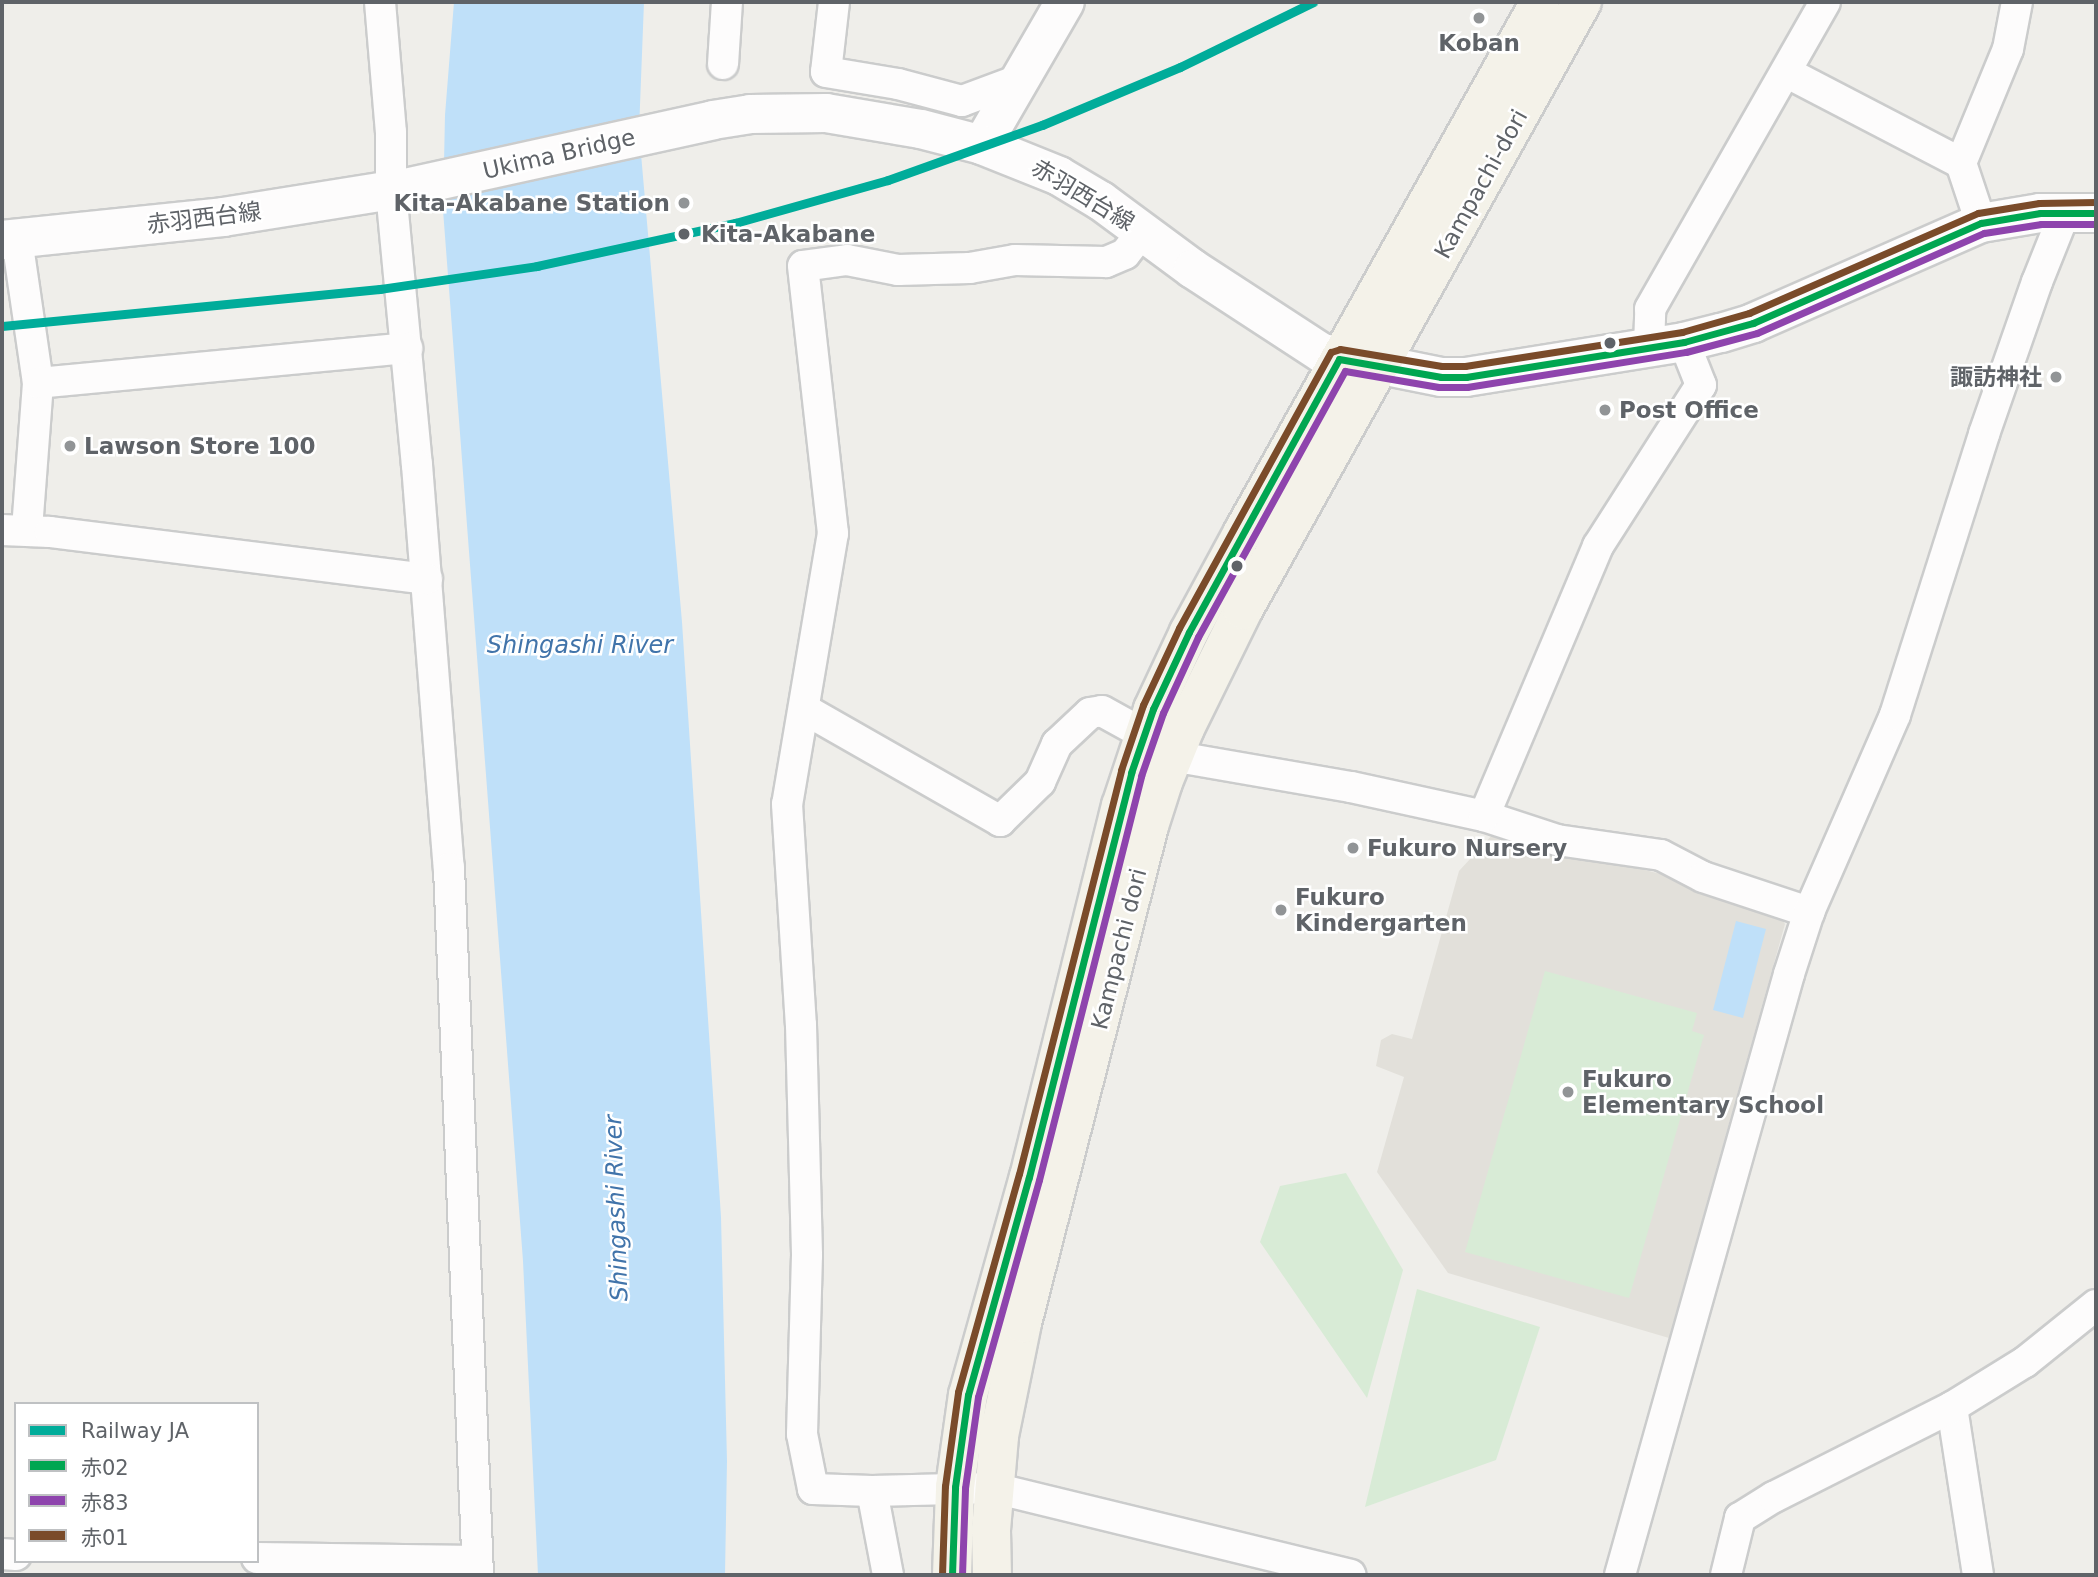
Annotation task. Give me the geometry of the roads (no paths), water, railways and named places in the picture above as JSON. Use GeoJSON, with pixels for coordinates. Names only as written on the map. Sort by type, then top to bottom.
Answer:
{"type":"FeatureCollection","features":[{"type":"Feature","properties":{"kind":"main road"},"geometry":{"type":"LineString","coordinates":[[982,145],[1065,2]]}},
{"type":"Feature","properties":{"kind":"main road","name":"Kampachi-dori"},"geometry":{"type":"LineString","coordinates":[[1339,359],[1540,2]]}},
{"type":"Feature","properties":{"kind":"main road","name":"Kampachi-dori"},"geometry":{"type":"LineString","coordinates":[[1378,365],[1582,2]]}},
{"type":"Feature","properties":{"kind":"main road","name":"赤羽西台線"},"geometry":{"type":"LineString","coordinates":[[713,120],[750,114],[827,113],[922,129],[982,145],[1059,176],[1143,231],[1310,348],[1339,359],[1441,377],[1466,377],[1667,345],[1753,323],[1981,223],[2009,216],[2081,213]]}},
{"type":"Feature","properties":{"kind":"main road","name":"Ukima Bridge"},"geometry":{"type":"LineString","coordinates":[[398,189],[713,120]]}},
{"type":"Feature","properties":{"kind":"main road","name":"赤羽西台線"},"geometry":{"type":"LineString","coordinates":[[9,239],[223,217],[398,189]]}},
{"type":"Feature","properties":{"kind":"main road","name":"Kampachi dori"},"geometry":{"type":"LineString","coordinates":[[992,1575],[999,1436],[1022,1323],[1149,826],[1159,745],[1189,632],[1339,359]]}},
{"type":"Feature","properties":{"kind":"main road","name":"Kampachi dori"},"geometry":{"type":"LineString","coordinates":[[952,1575],[955,1488],[968,1395],[1029,1177],[1121,806],[1221,652],[1378,365]]}},
{"type":"Feature","properties":{"kind":"street"},"geometry":{"type":"LineString","coordinates":[[259,1558],[478,1568],[449,868],[407,348],[398,189],[380,2]]}},
{"type":"Feature","properties":{"kind":"street"},"geometry":{"type":"LineString","coordinates":[[723,64],[727,2]]}},
{"type":"Feature","properties":{"kind":"street"},"geometry":{"type":"LineString","coordinates":[[834,2],[826,72],[898,85],[962,101],[1021,79]]}},
{"type":"Feature","properties":{"kind":"street"},"geometry":{"type":"LineString","coordinates":[[1484,816],[1598,546],[1701,385],[1667,345],[1650,309],[1825,2]]}},
{"type":"Feature","properties":{"kind":"street"},"geometry":{"type":"LineString","coordinates":[[1981,223],[1961,163],[2008,48],[2017,2]]}},
{"type":"Feature","properties":{"kind":"street"},"geometry":{"type":"LineString","coordinates":[[1786,72],[1961,163]]}},
{"type":"Feature","properties":{"kind":"street"},"geometry":{"type":"LineString","coordinates":[[1620,1575],[1774,1022],[1809,912],[1895,715],[1984,434],[2081,213]]}},
{"type":"Feature","properties":{"kind":"street"},"geometry":{"type":"LineString","coordinates":[[1143,231],[1125,254],[1106,262],[1015,260],[970,268],[898,270],[847,260],[803,266],[833,533],[787,804],[801,1025],[807,1255],[802,1434],[813,1489],[872,1491],[995,1488],[1351,1575]]}},
{"type":"Feature","properties":{"kind":"street"},"geometry":{"type":"LineString","coordinates":[[9,239],[38,383],[15,531],[427,579]]}},
{"type":"Feature","properties":{"kind":"street"},"geometry":{"type":"LineString","coordinates":[[38,383],[407,348]]}},
{"type":"Feature","properties":{"kind":"street"},"geometry":{"type":"LineString","coordinates":[[804,709],[1000,821],[1040,782],[1057,744],[1090,713],[1102,711],[1159,745],[1196,761],[1351,787],[1484,816],[1558,840],[1661,855],[1703,877],[1809,912]]}},
{"type":"Feature","properties":{"kind":"street"},"geometry":{"type":"LineString","coordinates":[[1726,1575],[1740,1518],[1774,1497],[1952,1407],[2025,1362],[2096,1305]]}},
{"type":"Feature","properties":{"kind":"street"},"geometry":{"type":"LineString","coordinates":[[1952,1407],[1978,1575]]}},
{"type":"Feature","properties":{"kind":"street"},"geometry":{"type":"LineString","coordinates":[[872,1491],[888,1575]]}},
{"type":"Feature","properties":{"kind":"water","name":"Shingashi River"},"geometry":{"type":"Polygon","coordinates":[[[454,2],[644,2],[639,131],[682,622],[721,1217],[727,1461],[725,1575],[538,1575],[523,1261],[443,210],[445,115],[454,2]]]}},
{"type":"Feature","properties":{"kind":"water"},"geometry":{"type":"Polygon","coordinates":[[[1736,921],[1766,929],[1743,1018],[1713,1010],[1736,921]]]}},
{"type":"Feature","properties":{"kind":"rail line","name":"JA"},"geometry":{"type":"LineString","coordinates":[[2,326],[380,289],[537,266],[735,223],[888,180],[1042,125],[1180,67],[1313,2]]}},
{"type":"Feature","properties":{"kind":"place","name":"Koban"},"geometry":{"type":"Point","coordinates":[1479,18]}},
{"type":"Feature","properties":{"kind":"place","name":"Kita-Akabane Station"},"geometry":{"type":"Point","coordinates":[684,203]}},
{"type":"Feature","properties":{"kind":"place","name":"Kita-Akabane"},"geometry":{"type":"Point","coordinates":[684,234]}},
{"type":"Feature","properties":{"kind":"place","name":"諏訪神社"},"geometry":{"type":"Point","coordinates":[2056,377]}},
{"type":"Feature","properties":{"kind":"place","name":"Post Office"},"geometry":{"type":"Point","coordinates":[1605,410]}},
{"type":"Feature","properties":{"kind":"place","name":"Lawson Store 100"},"geometry":{"type":"Point","coordinates":[70,446]}},
{"type":"Feature","properties":{"kind":"place","name":"Fukuro Nursery"},"geometry":{"type":"Point","coordinates":[1353,848]}},
{"type":"Feature","properties":{"kind":"place","name":"Fukuro Kindergarten"},"geometry":{"type":"Point","coordinates":[1281,910]}},
{"type":"Feature","properties":{"kind":"place","name":"Fukuro Elementary School"},"geometry":{"type":"Point","coordinates":[1568,1092]}}]}
